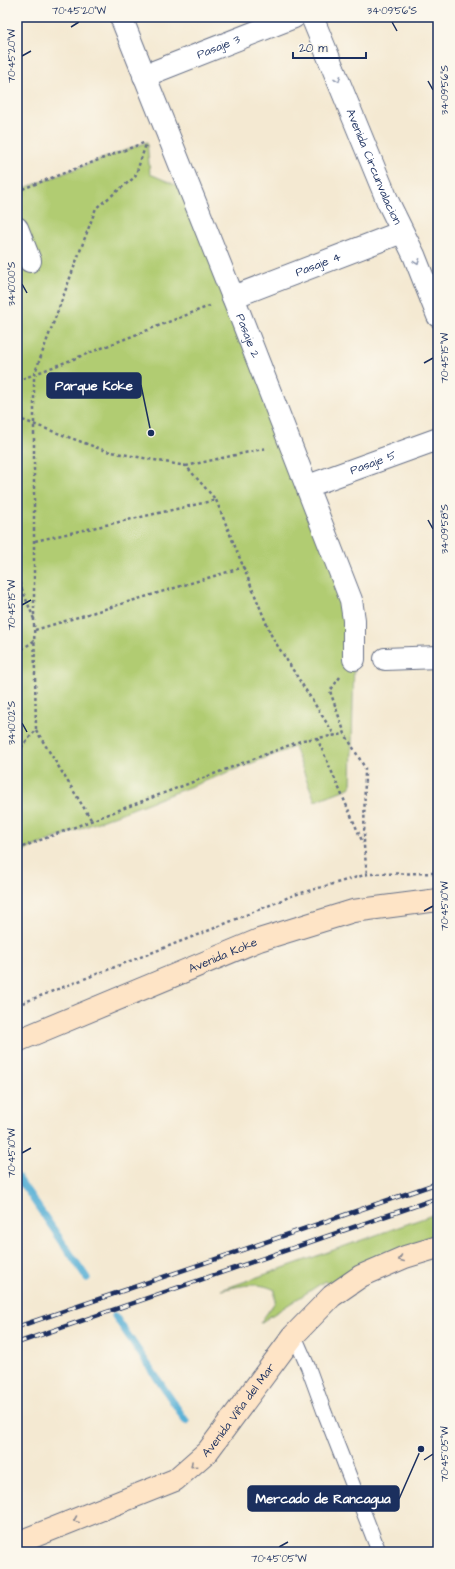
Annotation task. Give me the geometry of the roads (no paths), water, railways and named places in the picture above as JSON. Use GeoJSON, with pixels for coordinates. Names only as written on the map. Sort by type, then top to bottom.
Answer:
{"type":"FeatureCollection","features":[{"type":"Feature","properties":{"kind":"street","name":"Pasaje 2"},"geometry":{"type":"LineString","coordinates":[[121,17],[308,486],[351,600],[354,620],[354,659]]}},
{"type":"Feature","properties":{"kind":"street","name":"Pasaje 3"},"geometry":{"type":"LineString","coordinates":[[144,76],[294,17]]}},
{"type":"Feature","properties":{"kind":"street","name":"Avenida Circunvalacion"},"geometry":{"type":"LineString","coordinates":[[312,17],[388,202],[414,254],[438,316]]}},
{"type":"Feature","properties":{"kind":"street"},"geometry":{"type":"LineString","coordinates":[[17,228],[30,261]]}},
{"type":"Feature","properties":{"kind":"street","name":"Pasaje 4"},"geometry":{"type":"LineString","coordinates":[[233,297],[402,232]]}},
{"type":"Feature","properties":{"kind":"street","name":"Pasaje 5"},"geometry":{"type":"LineString","coordinates":[[308,486],[438,439]]}},
{"type":"Feature","properties":{"kind":"street"},"geometry":{"type":"LineString","coordinates":[[385,660],[438,657]]}},
{"type":"Feature","properties":{"kind":"street","name":"Avenida Koke"},"geometry":{"type":"LineString","coordinates":[[17,1041],[259,940],[353,911],[438,900]]}},
{"type":"Feature","properties":{"kind":"street","name":"Avenida Viña del Mar"},"geometry":{"type":"LineString","coordinates":[[17,1544],[175,1480],[208,1451],[294,1335],[332,1296],[361,1276],[405,1257],[438,1247]]}},
{"type":"Feature","properties":{"kind":"lane"},"geometry":{"type":"LineString","coordinates":[[294,1335],[308,1367],[379,1552]]}},
{"type":"Feature","properties":{"kind":"waterway"},"geometry":{"type":"LineString","coordinates":[[17,1176],[87,1278]]}},
{"type":"Feature","properties":{"kind":"waterway"},"geometry":{"type":"LineString","coordinates":[[115,1316],[186,1421]]}},
{"type":"Feature","properties":{"kind":"railway"},"geometry":{"type":"LineString","coordinates":[[17,1327],[438,1183]]}},
{"type":"Feature","properties":{"kind":"railway"},"geometry":{"type":"LineString","coordinates":[[17,1343],[438,1198]]}},
{"type":"Feature","properties":{"kind":"place","name":"Parque Koke"},"geometry":{"type":"Point","coordinates":[151,433]}},
{"type":"Feature","properties":{"kind":"place","name":"Mercado de Rancagua"},"geometry":{"type":"Point","coordinates":[421,1449]}}]}
